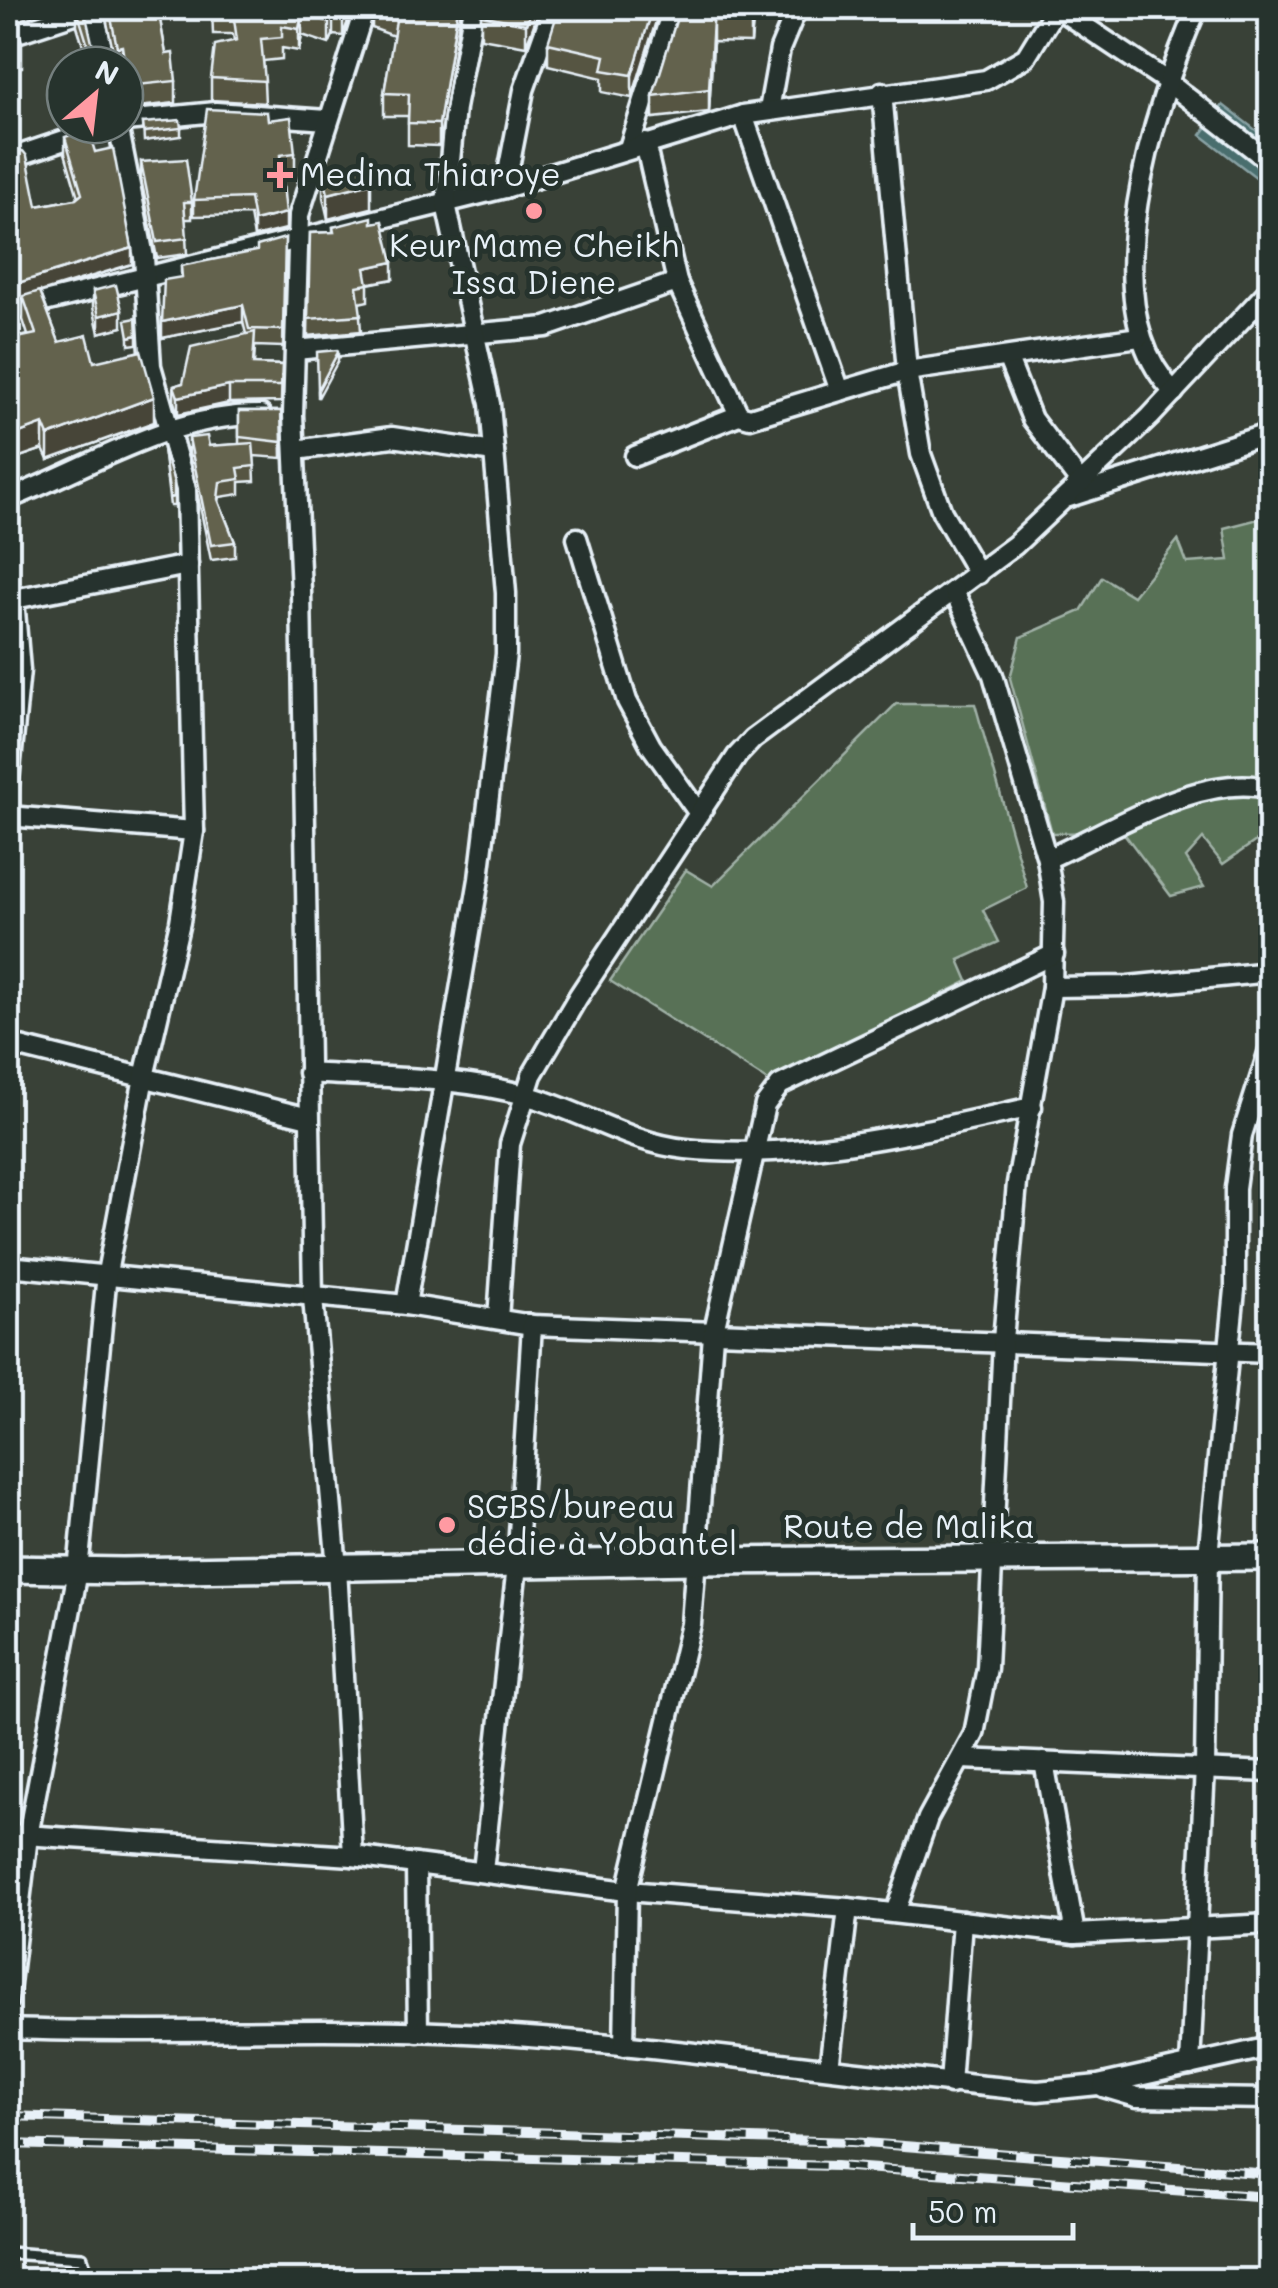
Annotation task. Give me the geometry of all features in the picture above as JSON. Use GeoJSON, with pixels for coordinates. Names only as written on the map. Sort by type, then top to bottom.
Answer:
{"type":"FeatureCollection","features":[{"type":"Feature","properties":{"kind":"main road","name":"Route de Malika"},"geometry":{"type":"LineString","coordinates":[[8,1569],[1270,1557]]}},
{"type":"Feature","properties":{"kind":"street"},"geometry":{"type":"LineString","coordinates":[[8,36],[93,8],[101,45]]}},
{"type":"Feature","properties":{"kind":"street"},"geometry":{"type":"LineString","coordinates":[[353,1856],[337,1568],[313,1298],[296,450],[292,415],[295,240],[327,120],[365,8]]}},
{"type":"Feature","properties":{"kind":"street"},"geometry":{"type":"LineString","coordinates":[[406,1305],[479,879],[506,654],[490,404],[446,204],[455,108],[474,8]]}},
{"type":"Feature","properties":{"kind":"street"},"geometry":{"type":"LineString","coordinates":[[505,188],[524,90],[553,8]]}},
{"type":"Feature","properties":{"kind":"street"},"geometry":{"type":"LineString","coordinates":[[673,8],[637,146],[676,282],[739,415]]}},
{"type":"Feature","properties":{"kind":"street"},"geometry":{"type":"LineString","coordinates":[[769,110],[780,48],[797,8]]}},
{"type":"Feature","properties":{"kind":"street"},"geometry":{"type":"LineString","coordinates":[[8,310],[446,204],[743,115],[1002,74],[1026,56],[1057,8],[1165,80],[1270,162]]}},
{"type":"Feature","properties":{"kind":"street"},"geometry":{"type":"LineString","coordinates":[[1174,392],[1138,336],[1137,217],[1165,80],[1196,8]]}},
{"type":"Feature","properties":{"kind":"street"},"geometry":{"type":"LineString","coordinates":[[882,92],[908,371],[929,478],[942,512],[978,574]]}},
{"type":"Feature","properties":{"kind":"street"},"geometry":{"type":"LineString","coordinates":[[145,119],[216,112],[327,120]]}},
{"type":"Feature","properties":{"kind":"street"},"geometry":{"type":"LineString","coordinates":[[743,115],[840,391]]}},
{"type":"Feature","properties":{"kind":"street"},"geometry":{"type":"LineString","coordinates":[[8,159],[50,145]]}},
{"type":"Feature","properties":{"kind":"street"},"geometry":{"type":"LineString","coordinates":[[8,2000],[28,1836],[78,1571],[107,1273],[144,1077],[180,922],[194,832],[186,489],[179,452],[168,429],[151,366],[146,275],[122,145]]}},
{"type":"Feature","properties":{"kind":"street"},"geometry":{"type":"LineString","coordinates":[[295,350],[546,327],[676,282]]}},
{"type":"Feature","properties":{"kind":"street"},"geometry":{"type":"LineString","coordinates":[[498,1318],[510,1144],[524,1095],[578,997],[698,812],[753,739],[978,574],[1174,392],[1270,289]]}},
{"type":"Feature","properties":{"kind":"street"},"geometry":{"type":"LineString","coordinates":[[636,456],[739,415],[750,418],[908,371],[1008,359],[1138,336]]}},
{"type":"Feature","properties":{"kind":"street"},"geometry":{"type":"LineString","coordinates":[[1008,359],[1032,419],[1080,482]]}},
{"type":"Feature","properties":{"kind":"street"},"geometry":{"type":"LineString","coordinates":[[8,499],[168,429],[229,415],[292,415]]}},
{"type":"Feature","properties":{"kind":"street"},"geometry":{"type":"LineString","coordinates":[[1064,498],[1270,433]]}},
{"type":"Feature","properties":{"kind":"street"},"geometry":{"type":"LineString","coordinates":[[296,450],[392,437],[494,452]]}},
{"type":"Feature","properties":{"kind":"street"},"geometry":{"type":"LineString","coordinates":[[577,538],[627,701],[651,746],[698,812]]}},
{"type":"Feature","properties":{"kind":"street"},"geometry":{"type":"LineString","coordinates":[[8,792],[20,670],[14,599],[188,566]]}},
{"type":"Feature","properties":{"kind":"street"},"geometry":{"type":"LineString","coordinates":[[895,1913],[928,1818],[962,1759],[979,1718],[988,1668],[1003,1340],[1017,1183],[1052,987],[1054,954],[1054,902],[1047,859],[993,676],[954,591]]}},
{"type":"Feature","properties":{"kind":"street"},"geometry":{"type":"LineString","coordinates":[[1047,859],[1208,787],[1250,784],[1270,790]]}},
{"type":"Feature","properties":{"kind":"street"},"geometry":{"type":"LineString","coordinates":[[8,816],[194,832]]}},
{"type":"Feature","properties":{"kind":"street"},"geometry":{"type":"LineString","coordinates":[[624,2046],[627,1891],[690,1624],[712,1335],[765,1106],[780,1085],[1054,954]]}},
{"type":"Feature","properties":{"kind":"street"},"geometry":{"type":"LineString","coordinates":[[1052,987],[1128,986],[1270,972]]}},
{"type":"Feature","properties":{"kind":"street"},"geometry":{"type":"LineString","coordinates":[[8,1044],[309,1118]]}},
{"type":"Feature","properties":{"kind":"street"},"geometry":{"type":"LineString","coordinates":[[1190,2065],[1205,1768],[1208,1555],[1230,1350],[1237,1161],[1270,1047]]}},
{"type":"Feature","properties":{"kind":"street"},"geometry":{"type":"LineString","coordinates":[[308,1074],[446,1082],[524,1095],[650,1143],[754,1153],[901,1135],[1032,1107]]}},
{"type":"Feature","properties":{"kind":"street"},"geometry":{"type":"LineString","coordinates":[[8,1266],[406,1305],[532,1326],[712,1335],[1003,1340],[1270,1353]]}},
{"type":"Feature","properties":{"kind":"street"},"geometry":{"type":"LineString","coordinates":[[483,1871],[516,1566],[532,1326]]}},
{"type":"Feature","properties":{"kind":"street"},"geometry":{"type":"LineString","coordinates":[[962,1759],[1270,1772]]}},
{"type":"Feature","properties":{"kind":"street"},"geometry":{"type":"LineString","coordinates":[[1044,1762],[1075,1934]]}},
{"type":"Feature","properties":{"kind":"street"},"geometry":{"type":"LineString","coordinates":[[8,1834],[353,1856],[627,1891],[848,1908],[1075,1934],[1270,1924]]}},
{"type":"Feature","properties":{"kind":"street"},"geometry":{"type":"LineString","coordinates":[[416,1864],[418,2032]]}},
{"type":"Feature","properties":{"kind":"street"},"geometry":{"type":"LineString","coordinates":[[829,2068],[848,1908]]}},
{"type":"Feature","properties":{"kind":"street"},"geometry":{"type":"LineString","coordinates":[[950,2084],[962,1921]]}},
{"type":"Feature","properties":{"kind":"street"},"geometry":{"type":"LineString","coordinates":[[8,2029],[418,2032],[624,2046],[1038,2091],[1098,2086],[1270,2047]]}},
{"type":"Feature","properties":{"kind":"street"},"geometry":{"type":"LineString","coordinates":[[1098,2086],[1137,2097],[1270,2098]]}},
{"type":"Feature","properties":{"kind":"lane"},"geometry":{"type":"LineString","coordinates":[[8,2253],[82,2258],[90,2280]]}},
{"type":"Feature","properties":{"kind":"green space"},"geometry":{"type":"Polygon","coordinates":[[[1270,516],[1270,831],[1223,864],[1203,839],[1186,858],[1204,887],[1171,896],[1123,832],[1052,833],[1010,678],[1021,637],[1081,611],[1102,577],[1133,596],[1178,540],[1187,563],[1229,560],[1224,528],[1270,516]]]}},
{"type":"Feature","properties":{"kind":"green space"},"geometry":{"type":"Polygon","coordinates":[[[896,704],[975,704],[1027,888],[983,910],[999,942],[959,960],[968,981],[770,1082],[610,981],[686,870],[713,886],[896,704]]]}},
{"type":"Feature","properties":{"kind":"water"},"geometry":{"type":"Polygon","coordinates":[[[1223,105],[1270,141],[1270,188],[1201,135],[1223,105]]]}},
{"type":"Feature","properties":{"kind":"building"},"geometry":{"type":"Polygon","coordinates":[[[84,8],[93,45],[88,45],[77,10],[84,8]]]}},
{"type":"Feature","properties":{"kind":"building"},"geometry":{"type":"Polygon","coordinates":[[[109,8],[158,8],[166,54],[173,53],[176,81],[145,84],[145,45],[117,45],[109,8]]]}},
{"type":"Feature","properties":{"kind":"building"},"geometry":{"type":"Polygon","coordinates":[[[212,8],[345,8],[343,13],[333,12],[329,22],[302,13],[299,29],[282,26],[282,37],[261,39],[265,81],[211,78],[215,45],[237,40],[233,12],[212,8]]]}},
{"type":"Feature","properties":{"kind":"building"},"geometry":{"type":"Polygon","coordinates":[[[376,8],[458,8],[439,124],[408,123],[409,94],[384,93],[397,14],[376,8]]]}},
{"type":"Feature","properties":{"kind":"building"},"geometry":{"type":"Polygon","coordinates":[[[482,8],[532,8],[526,24],[481,15],[482,8]]]}},
{"type":"Feature","properties":{"kind":"building"},"geometry":{"type":"Polygon","coordinates":[[[559,8],[653,8],[632,75],[602,70],[605,56],[548,43],[559,8]]]}},
{"type":"Feature","properties":{"kind":"building"},"geometry":{"type":"Polygon","coordinates":[[[680,8],[752,8],[751,21],[713,20],[709,89],[653,96],[680,8]]]}},
{"type":"Feature","properties":{"kind":"building"},"geometry":{"type":"Polygon","coordinates":[[[16,22],[22,42],[15,44],[18,56],[8,58],[8,24],[16,22]]]}},
{"type":"Feature","properties":{"kind":"building"},"geometry":{"type":"Polygon","coordinates":[[[8,83],[18,118],[8,122],[8,83]]]}},
{"type":"Feature","properties":{"kind":"building"},"geometry":{"type":"Polygon","coordinates":[[[207,109],[267,112],[268,120],[291,117],[295,153],[280,155],[286,213],[254,221],[250,198],[194,200],[207,109]]]}},
{"type":"Feature","properties":{"kind":"building"},"geometry":{"type":"Polygon","coordinates":[[[180,120],[181,128],[145,132],[145,123],[180,120]]]}},
{"type":"Feature","properties":{"kind":"building"},"geometry":{"type":"Polygon","coordinates":[[[67,145],[93,145],[95,152],[113,148],[132,248],[8,286],[8,223],[20,219],[8,172],[8,153],[23,151],[27,156],[37,206],[76,199],[82,194],[67,145]]]}},
{"type":"Feature","properties":{"kind":"building"},"geometry":{"type":"Polygon","coordinates":[[[186,159],[192,202],[184,202],[187,238],[157,242],[141,162],[186,159]]]}},
{"type":"Feature","properties":{"kind":"building"},"geometry":{"type":"Polygon","coordinates":[[[370,164],[371,183],[328,194],[323,172],[370,164]]]}},
{"type":"Feature","properties":{"kind":"building"},"geometry":{"type":"Polygon","coordinates":[[[372,217],[372,223],[383,221],[393,262],[365,268],[368,284],[357,286],[361,315],[308,319],[310,233],[334,232],[333,227],[372,217]]]}},
{"type":"Feature","properties":{"kind":"building"},"geometry":{"type":"Polygon","coordinates":[[[285,238],[283,330],[249,329],[243,305],[162,322],[164,280],[182,277],[181,266],[257,251],[257,246],[285,238]]]}},
{"type":"Feature","properties":{"kind":"building"},"geometry":{"type":"Polygon","coordinates":[[[116,285],[122,310],[99,316],[93,291],[116,285]]]}},
{"type":"Feature","properties":{"kind":"building"},"geometry":{"type":"Polygon","coordinates":[[[40,291],[59,342],[87,335],[94,362],[141,351],[154,397],[48,436],[43,424],[14,435],[8,418],[8,340],[36,334],[23,296],[40,291]]]}},
{"type":"Feature","properties":{"kind":"building"},"geometry":{"type":"Polygon","coordinates":[[[136,318],[137,335],[129,337],[126,320],[136,318]]]}},
{"type":"Feature","properties":{"kind":"building"},"geometry":{"type":"Polygon","coordinates":[[[255,332],[253,364],[282,365],[281,386],[229,386],[178,397],[174,386],[183,383],[191,347],[255,332]]]}},
{"type":"Feature","properties":{"kind":"building"},"geometry":{"type":"Polygon","coordinates":[[[317,352],[338,352],[318,390],[317,352]]]}},
{"type":"Feature","properties":{"kind":"building"},"geometry":{"type":"Polygon","coordinates":[[[239,411],[281,411],[282,442],[239,437],[239,411]]]}},
{"type":"Feature","properties":{"kind":"building"},"geometry":{"type":"Polygon","coordinates":[[[207,436],[209,446],[253,443],[255,466],[238,468],[240,479],[220,482],[218,499],[235,542],[211,545],[189,438],[207,436]]]}},
{"type":"Feature","properties":{"kind":"building"},"geometry":{"type":"Polygon","coordinates":[[[163,448],[174,482],[174,497],[170,498],[163,448]]]}},
{"type":"Feature","properties":{"kind":"railway"},"geometry":{"type":"LineString","coordinates":[[8,2116],[851,2142],[1270,2174]]}},
{"type":"Feature","properties":{"kind":"railway"},"geometry":{"type":"LineString","coordinates":[[8,2144],[836,2166],[1270,2197]]}},
{"type":"Feature","properties":{"kind":"place","name":"Medina Thiaroye"},"geometry":{"type":"Point","coordinates":[280,175]}},
{"type":"Feature","properties":{"kind":"place","name":"Keur Mame Cheikh Issa Diene"},"geometry":{"type":"Point","coordinates":[534,211]}},
{"type":"Feature","properties":{"kind":"place","name":"SGBS/bureau dédie à Yobantel"},"geometry":{"type":"Point","coordinates":[447,1525]}}]}
